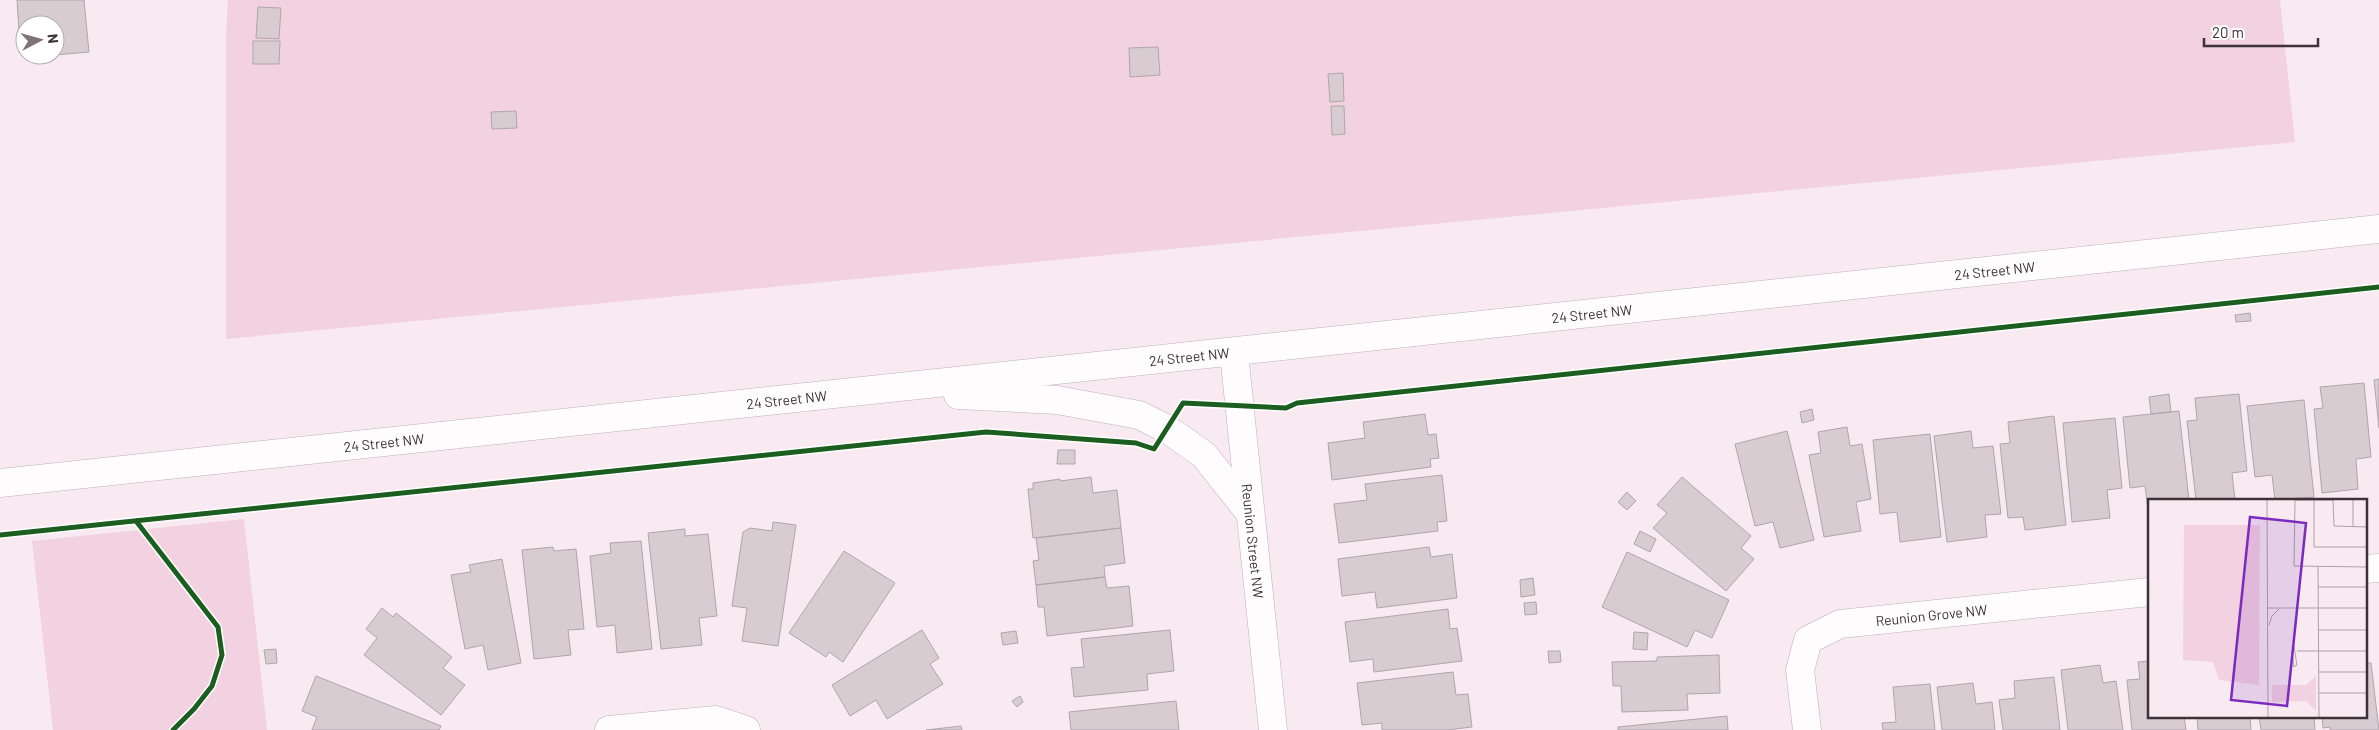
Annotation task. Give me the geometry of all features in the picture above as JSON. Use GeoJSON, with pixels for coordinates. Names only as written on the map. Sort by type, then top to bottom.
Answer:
{"type":"FeatureCollection","features":[{"type":"Feature","properties":{"kind":"street","name":"24 Street NW"},"geometry":{"type":"LineString","coordinates":[[0,483],[1234,353],[2379,229]]}},
{"type":"Feature","properties":{"kind":"street","name":"Reunion Street NW"},"geometry":{"type":"LineString","coordinates":[[1234,353],[1273,730]]}},
{"type":"Feature","properties":{"kind":"street"},"geometry":{"type":"LineString","coordinates":[[873,390],[1057,400],[1138,415],[1167,429],[1204,455],[1250,513]]}},
{"type":"Feature","properties":{"kind":"street"},"geometry":{"type":"LineString","coordinates":[[2366,569],[2379,568]]}},
{"type":"Feature","properties":{"kind":"street","name":"Reunion Grove NW"},"geometry":{"type":"LineString","coordinates":[[1807,730],[1800,670],[1808,640],[1840,624],[2148,592]]}},
{"type":"Feature","properties":{"kind":"street"},"geometry":{"type":"LineString","coordinates":[[609,730],[716,720],[746,730]]}},
{"type":"Feature","properties":{"kind":"shaded area"},"geometry":{"type":"Polygon","coordinates":[[[228,0],[2280,0],[2295,142],[226,339],[226,35],[228,0]]]}},
{"type":"Feature","properties":{"kind":"shaded area"},"geometry":{"type":"Polygon","coordinates":[[[244,519],[267,730],[53,730],[32,541],[244,519]]]}},
{"type":"Feature","properties":{"kind":"building"},"geometry":{"type":"Polygon","coordinates":[[[17,0],[84,0],[89,52],[65,54],[65,15],[18,15],[17,0]]]}},
{"type":"Feature","properties":{"kind":"building"},"geometry":{"type":"Polygon","coordinates":[[[258,7],[281,8],[279,39],[256,38],[258,7]]]}},
{"type":"Feature","properties":{"kind":"building"},"geometry":{"type":"Polygon","coordinates":[[[253,41],[280,41],[279,64],[253,64],[253,41]]]}},
{"type":"Feature","properties":{"kind":"building"},"geometry":{"type":"Polygon","coordinates":[[[1158,47],[1160,75],[1130,77],[1129,48],[1158,47]]]}},
{"type":"Feature","properties":{"kind":"building"},"geometry":{"type":"Polygon","coordinates":[[[1343,73],[1344,101],[1330,102],[1328,74],[1343,73]]]}},
{"type":"Feature","properties":{"kind":"building"},"geometry":{"type":"Polygon","coordinates":[[[1331,106],[1344,106],[1345,134],[1332,135],[1331,106]]]}},
{"type":"Feature","properties":{"kind":"building"},"geometry":{"type":"Polygon","coordinates":[[[516,111],[517,128],[492,129],[491,112],[516,111]]]}},
{"type":"Feature","properties":{"kind":"building"},"geometry":{"type":"Polygon","coordinates":[[[2250,313],[2251,321],[2236,322],[2235,315],[2250,313]]]}},
{"type":"Feature","properties":{"kind":"building"},"geometry":{"type":"Polygon","coordinates":[[[2379,379],[2379,428],[2374,380],[2379,379]]]}},
{"type":"Feature","properties":{"kind":"building"},"geometry":{"type":"Polygon","coordinates":[[[2364,383],[2371,457],[2356,459],[2358,489],[2322,493],[2314,409],[2323,408],[2320,387],[2364,383]]]}},
{"type":"Feature","properties":{"kind":"building"},"geometry":{"type":"Polygon","coordinates":[[[2169,394],[2171,412],[2151,414],[2149,397],[2169,394]]]}},
{"type":"Feature","properties":{"kind":"building"},"geometry":{"type":"Polygon","coordinates":[[[2239,394],[2247,471],[2232,473],[2235,499],[2196,499],[2187,421],[2197,420],[2195,398],[2239,394]]]}},
{"type":"Feature","properties":{"kind":"building"},"geometry":{"type":"Polygon","coordinates":[[[2304,400],[2314,497],[2275,499],[2272,475],[2255,477],[2247,406],[2304,400]]]}},
{"type":"Feature","properties":{"kind":"building"},"geometry":{"type":"Polygon","coordinates":[[[1812,409],[1814,420],[1802,423],[1800,412],[1812,409]]]}},
{"type":"Feature","properties":{"kind":"building"},"geometry":{"type":"Polygon","coordinates":[[[2179,411],[2189,499],[2148,499],[2148,509],[2145,486],[2130,488],[2123,417],[2179,411]]]}},
{"type":"Feature","properties":{"kind":"building"},"geometry":{"type":"Polygon","coordinates":[[[1425,414],[1428,435],[1436,434],[1439,458],[1430,459],[1431,467],[1332,480],[1328,443],[1365,438],[1363,422],[1425,414]]]}},
{"type":"Feature","properties":{"kind":"building"},"geometry":{"type":"Polygon","coordinates":[[[2054,416],[2066,525],[2025,530],[2023,517],[2008,518],[2000,444],[2010,443],[2008,422],[2054,416]]]}},
{"type":"Feature","properties":{"kind":"building"},"geometry":{"type":"Polygon","coordinates":[[[2115,418],[2122,488],[2107,490],[2110,518],[2072,522],[2063,423],[2115,418]]]}},
{"type":"Feature","properties":{"kind":"building"},"geometry":{"type":"Polygon","coordinates":[[[1847,427],[1850,446],[1862,444],[1871,499],[1856,502],[1861,531],[1824,537],[1809,455],[1821,453],[1818,432],[1847,427]]]}},
{"type":"Feature","properties":{"kind":"building"},"geometry":{"type":"Polygon","coordinates":[[[1787,431],[1814,540],[1780,548],[1773,522],[1755,526],[1735,444],[1787,431]]]}},
{"type":"Feature","properties":{"kind":"building"},"geometry":{"type":"Polygon","coordinates":[[[1971,431],[1973,448],[1993,446],[2001,514],[1985,515],[1987,537],[1947,542],[1934,436],[1971,431]]]}},
{"type":"Feature","properties":{"kind":"building"},"geometry":{"type":"Polygon","coordinates":[[[1930,434],[1941,537],[1900,542],[1897,512],[1880,514],[1873,440],[1930,434]]]}},
{"type":"Feature","properties":{"kind":"building"},"geometry":{"type":"Polygon","coordinates":[[[1058,450],[1075,450],[1075,464],[1057,464],[1058,450]]]}},
{"type":"Feature","properties":{"kind":"building"},"geometry":{"type":"Polygon","coordinates":[[[1442,475],[1447,521],[1437,522],[1438,531],[1339,543],[1334,504],[1367,500],[1365,484],[1442,475]]]}},
{"type":"Feature","properties":{"kind":"building"},"geometry":{"type":"Polygon","coordinates":[[[1091,477],[1093,493],[1117,490],[1121,528],[1033,538],[1028,489],[1033,489],[1033,483],[1091,477]]]}},
{"type":"Feature","properties":{"kind":"building"},"geometry":{"type":"Polygon","coordinates":[[[1682,477],[1751,536],[1741,548],[1754,559],[1726,591],[1653,528],[1667,513],[1657,505],[1682,477]]]}},
{"type":"Feature","properties":{"kind":"building"},"geometry":{"type":"Polygon","coordinates":[[[1627,492],[1636,501],[1627,510],[1618,502],[1627,492]]]}},
{"type":"Feature","properties":{"kind":"building"},"geometry":{"type":"Polygon","coordinates":[[[773,522],[796,525],[778,646],[742,641],[747,608],[732,606],[743,532],[750,528],[772,531],[773,522]]]}},
{"type":"Feature","properties":{"kind":"building"},"geometry":{"type":"Polygon","coordinates":[[[1121,528],[1125,563],[1104,566],[1105,577],[1036,585],[1033,561],[1039,560],[1036,538],[1121,528]]]}},
{"type":"Feature","properties":{"kind":"building"},"geometry":{"type":"Polygon","coordinates":[[[685,529],[685,536],[708,534],[717,616],[699,618],[702,645],[661,649],[648,533],[685,529]]]}},
{"type":"Feature","properties":{"kind":"building"},"geometry":{"type":"Polygon","coordinates":[[[1640,531],[1656,539],[1650,552],[1634,544],[1640,531]]]}},
{"type":"Feature","properties":{"kind":"building"},"geometry":{"type":"Polygon","coordinates":[[[641,541],[652,649],[617,653],[615,625],[597,627],[590,556],[611,553],[610,543],[641,541]]]}},
{"type":"Feature","properties":{"kind":"building"},"geometry":{"type":"Polygon","coordinates":[[[553,547],[554,551],[576,549],[584,629],[568,630],[571,655],[534,659],[522,550],[553,547]]]}},
{"type":"Feature","properties":{"kind":"building"},"geometry":{"type":"Polygon","coordinates":[[[1429,547],[1431,557],[1452,554],[1457,598],[1377,608],[1375,592],[1342,596],[1338,559],[1429,547]]]}},
{"type":"Feature","properties":{"kind":"building"},"geometry":{"type":"Polygon","coordinates":[[[844,551],[895,583],[843,662],[829,652],[826,657],[789,633],[844,551]]]}},
{"type":"Feature","properties":{"kind":"building"},"geometry":{"type":"Polygon","coordinates":[[[1627,552],[1729,600],[1712,638],[1695,630],[1687,647],[1602,607],[1627,552]]]}},
{"type":"Feature","properties":{"kind":"building"},"geometry":{"type":"Polygon","coordinates":[[[502,559],[521,663],[488,670],[483,645],[465,649],[451,575],[471,572],[469,565],[502,559]]]}},
{"type":"Feature","properties":{"kind":"building"},"geometry":{"type":"Polygon","coordinates":[[[1105,577],[1107,588],[1129,586],[1133,626],[1047,636],[1044,607],[1038,607],[1036,585],[1105,577]]]}},
{"type":"Feature","properties":{"kind":"building"},"geometry":{"type":"Polygon","coordinates":[[[1533,578],[1535,595],[1521,597],[1520,580],[1533,578]]]}},
{"type":"Feature","properties":{"kind":"building"},"geometry":{"type":"Polygon","coordinates":[[[1536,602],[1537,614],[1525,615],[1524,603],[1536,602]]]}},
{"type":"Feature","properties":{"kind":"building"},"geometry":{"type":"Polygon","coordinates":[[[382,608],[393,617],[396,613],[452,657],[443,668],[465,685],[441,715],[364,655],[377,638],[366,629],[382,608]]]}},
{"type":"Feature","properties":{"kind":"building"},"geometry":{"type":"Polygon","coordinates":[[[1448,609],[1450,629],[1457,628],[1462,661],[1374,672],[1373,659],[1350,662],[1345,622],[1448,609]]]}},
{"type":"Feature","properties":{"kind":"building"},"geometry":{"type":"Polygon","coordinates":[[[922,630],[939,658],[930,664],[943,684],[887,719],[876,700],[850,716],[832,685],[922,630]]]}},
{"type":"Feature","properties":{"kind":"building"},"geometry":{"type":"Polygon","coordinates":[[[1170,630],[1174,671],[1147,674],[1148,690],[1074,697],[1071,668],[1084,667],[1081,639],[1170,630]]]}},
{"type":"Feature","properties":{"kind":"building"},"geometry":{"type":"Polygon","coordinates":[[[1016,631],[1018,643],[1003,645],[1001,633],[1016,631]]]}},
{"type":"Feature","properties":{"kind":"building"},"geometry":{"type":"Polygon","coordinates":[[[1634,632],[1648,633],[1647,650],[1633,649],[1634,632]]]}},
{"type":"Feature","properties":{"kind":"building"},"geometry":{"type":"Polygon","coordinates":[[[276,649],[277,663],[266,664],[264,650],[276,649]]]}},
{"type":"Feature","properties":{"kind":"building"},"geometry":{"type":"Polygon","coordinates":[[[1548,651],[1560,651],[1561,662],[1549,663],[1548,651]]]}},
{"type":"Feature","properties":{"kind":"building"},"geometry":{"type":"Polygon","coordinates":[[[1719,655],[1720,693],[1687,694],[1688,710],[1622,712],[1621,686],[1613,686],[1612,662],[1657,661],[1657,657],[1719,655]]]}},
{"type":"Feature","properties":{"kind":"building"},"geometry":{"type":"Polygon","coordinates":[[[2148,661],[2148,718],[2184,718],[2186,730],[2132,730],[2127,680],[2140,679],[2138,662],[2148,661]]]}},
{"type":"Feature","properties":{"kind":"building"},"geometry":{"type":"Polygon","coordinates":[[[2366,663],[2371,663],[2379,730],[2330,730],[2330,727],[2323,728],[2322,718],[2366,718],[2366,663]]]}},
{"type":"Feature","properties":{"kind":"building"},"geometry":{"type":"Polygon","coordinates":[[[2100,665],[2103,683],[2116,681],[2123,730],[2068,730],[2061,670],[2100,665]]]}},
{"type":"Feature","properties":{"kind":"building"},"geometry":{"type":"Polygon","coordinates":[[[1453,672],[1456,695],[1468,694],[1472,727],[1447,730],[1382,730],[1382,723],[1362,725],[1357,683],[1453,672]]]}},
{"type":"Feature","properties":{"kind":"building"},"geometry":{"type":"Polygon","coordinates":[[[316,676],[441,726],[439,730],[312,730],[317,717],[302,711],[316,676]]]}},
{"type":"Feature","properties":{"kind":"building"},"geometry":{"type":"Polygon","coordinates":[[[2054,677],[2060,730],[2003,730],[1999,700],[2015,698],[2014,681],[2054,677]]]}},
{"type":"Feature","properties":{"kind":"building"},"geometry":{"type":"Polygon","coordinates":[[[1973,683],[1976,704],[1992,702],[1995,730],[1942,730],[1937,687],[1973,683]]]}},
{"type":"Feature","properties":{"kind":"building"},"geometry":{"type":"Polygon","coordinates":[[[1930,684],[1935,730],[1883,730],[1882,723],[1896,722],[1893,687],[1930,684]]]}},
{"type":"Feature","properties":{"kind":"building"},"geometry":{"type":"Polygon","coordinates":[[[1020,696],[1023,702],[1017,707],[1012,701],[1020,696]]]}},
{"type":"Feature","properties":{"kind":"building"},"geometry":{"type":"Polygon","coordinates":[[[1176,701],[1179,730],[1071,730],[1069,712],[1176,701]]]}},
{"type":"Feature","properties":{"kind":"building"},"geometry":{"type":"Polygon","coordinates":[[[1727,716],[1728,730],[1618,730],[1618,727],[1727,716]]]}},
{"type":"Feature","properties":{"kind":"building"},"geometry":{"type":"Polygon","coordinates":[[[2197,718],[2250,718],[2251,730],[2198,730],[2197,718]]]}},
{"type":"Feature","properties":{"kind":"building"},"geometry":{"type":"Polygon","coordinates":[[[2259,718],[2314,718],[2315,730],[2261,730],[2259,718]]]}},
{"type":"Feature","properties":{"kind":"building"},"geometry":{"type":"Polygon","coordinates":[[[961,726],[962,730],[926,730],[961,726]]]}},
{"type":"Feature","properties":{"kind":"cycle path"},"geometry":{"type":"LineString","coordinates":[[0,535],[986,432],[1136,443],[1154,449],[1183,403],[1286,408],[1297,403],[2379,287]]}},
{"type":"Feature","properties":{"kind":"cycle path"},"geometry":{"type":"LineString","coordinates":[[136,521],[218,627],[222,655],[212,686],[194,709],[173,730]]}}]}
